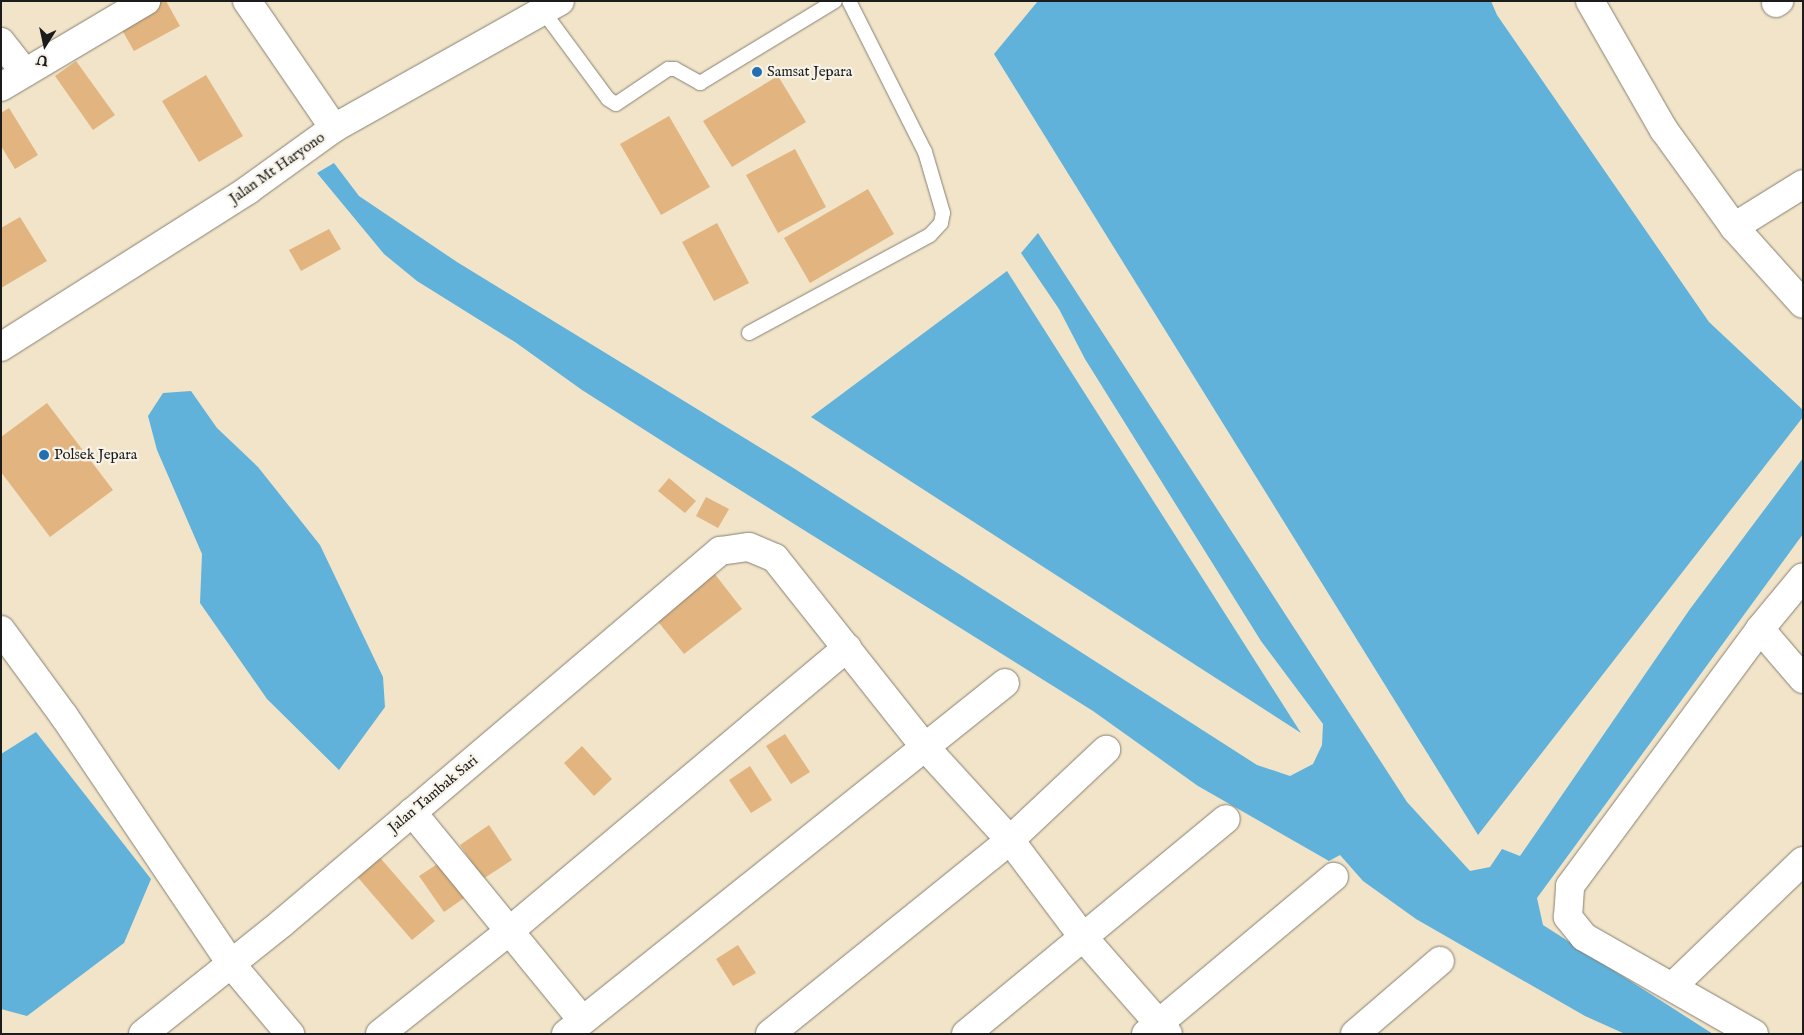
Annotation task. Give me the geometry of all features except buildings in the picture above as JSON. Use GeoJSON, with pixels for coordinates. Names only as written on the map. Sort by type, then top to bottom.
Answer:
{"type":"FeatureCollection","features":[{"type":"Feature","properties":{"kind":"street"},"geometry":{"type":"LineString","coordinates":[[1,87],[146,1]]}},
{"type":"Feature","properties":{"kind":"street"},"geometry":{"type":"LineString","coordinates":[[247,1],[334,128]]}},
{"type":"Feature","properties":{"kind":"street"},"geometry":{"type":"LineString","coordinates":[[1590,1],[1664,130],[1734,227],[1803,304]]}},
{"type":"Feature","properties":{"kind":"street","name":"Jalan Mt Haryono"},"geometry":{"type":"LineString","coordinates":[[1,347],[248,190],[334,128],[551,6]]}},
{"type":"Feature","properties":{"kind":"street"},"geometry":{"type":"LineString","coordinates":[[1,42],[25,73]]}},
{"type":"Feature","properties":{"kind":"street"},"geometry":{"type":"LineString","coordinates":[[1734,227],[1803,184]]}},
{"type":"Feature","properties":{"kind":"street","name":"Jalan Tambak Sari"},"geometry":{"type":"LineString","coordinates":[[143,1034],[231,964],[720,551],[750,548],[775,558],[847,648]]}},
{"type":"Feature","properties":{"kind":"street"},"geometry":{"type":"LineString","coordinates":[[1754,1034],[1674,985],[1584,937],[1568,917],[1570,886],[1760,629],[1803,577]]}},
{"type":"Feature","properties":{"kind":"street"},"geometry":{"type":"LineString","coordinates":[[1760,629],[1803,679]]}},
{"type":"Feature","properties":{"kind":"street"},"geometry":{"type":"LineString","coordinates":[[1,630],[64,716],[231,964],[290,1034]]}},
{"type":"Feature","properties":{"kind":"street"},"geometry":{"type":"LineString","coordinates":[[380,1034],[507,933],[847,648],[924,747],[1010,840],[1157,1030],[1334,877]]}},
{"type":"Feature","properties":{"kind":"street"},"geometry":{"type":"LineString","coordinates":[[412,812],[507,933],[574,1027],[1005,683]]}},
{"type":"Feature","properties":{"kind":"street"},"geometry":{"type":"LineString","coordinates":[[770,1034],[1010,840],[1106,750]]}},
{"type":"Feature","properties":{"kind":"street"},"geometry":{"type":"LineString","coordinates":[[966,1034],[1226,819]]}},
{"type":"Feature","properties":{"kind":"street"},"geometry":{"type":"LineString","coordinates":[[1674,985],[1803,861]]}},
{"type":"Feature","properties":{"kind":"street"},"geometry":{"type":"LineString","coordinates":[[1355,1034],[1440,961]]}},
{"type":"Feature","properties":{"kind":"lane"},"geometry":{"type":"LineString","coordinates":[[551,6],[608,99],[616,104],[672,68],[700,83],[835,1]]}},
{"type":"Feature","properties":{"kind":"lane"},"geometry":{"type":"LineString","coordinates":[[749,333],[930,235],[941,223],[943,213],[925,152],[849,1]]}},
{"type":"Feature","properties":{"kind":"water"},"geometry":{"type":"Polygon","coordinates":[[[1038,1],[1491,1],[1497,15],[1709,322],[1803,410],[1803,417],[1478,835],[994,54],[1038,1]]]}},
{"type":"Feature","properties":{"kind":"water"},"geometry":{"type":"Polygon","coordinates":[[[334,163],[359,196],[457,262],[795,469],[1257,765],[1290,776],[1313,764],[1322,745],[1323,724],[1261,641],[1085,359],[1059,309],[1021,253],[1038,233],[1407,802],[1470,871],[1490,867],[1502,849],[1520,856],[1690,609],[1803,458],[1803,534],[1537,898],[1543,925],[1713,1034],[1625,1034],[1585,1016],[1416,919],[1363,881],[1340,855],[1329,861],[1198,786],[1093,711],[684,455],[582,390],[515,342],[417,281],[384,254],[317,173],[334,163]]]}},
{"type":"Feature","properties":{"kind":"water"},"geometry":{"type":"Polygon","coordinates":[[[1007,271],[1301,733],[811,417],[1007,271]]]}},
{"type":"Feature","properties":{"kind":"water"},"geometry":{"type":"Polygon","coordinates":[[[191,391],[217,428],[258,467],[320,545],[383,677],[385,707],[339,770],[267,699],[200,603],[202,554],[157,450],[148,416],[163,393],[191,391]]]}},
{"type":"Feature","properties":{"kind":"water"},"geometry":{"type":"Polygon","coordinates":[[[36,732],[151,879],[124,943],[27,1016],[1,1009],[1,754],[36,732]]]}},
{"type":"Feature","properties":{"kind":"place","name":"Samsat Jepara"},"geometry":{"type":"Point","coordinates":[757,72]}},
{"type":"Feature","properties":{"kind":"place","name":"Polsek Jepara"},"geometry":{"type":"Point","coordinates":[44,455]}}]}
